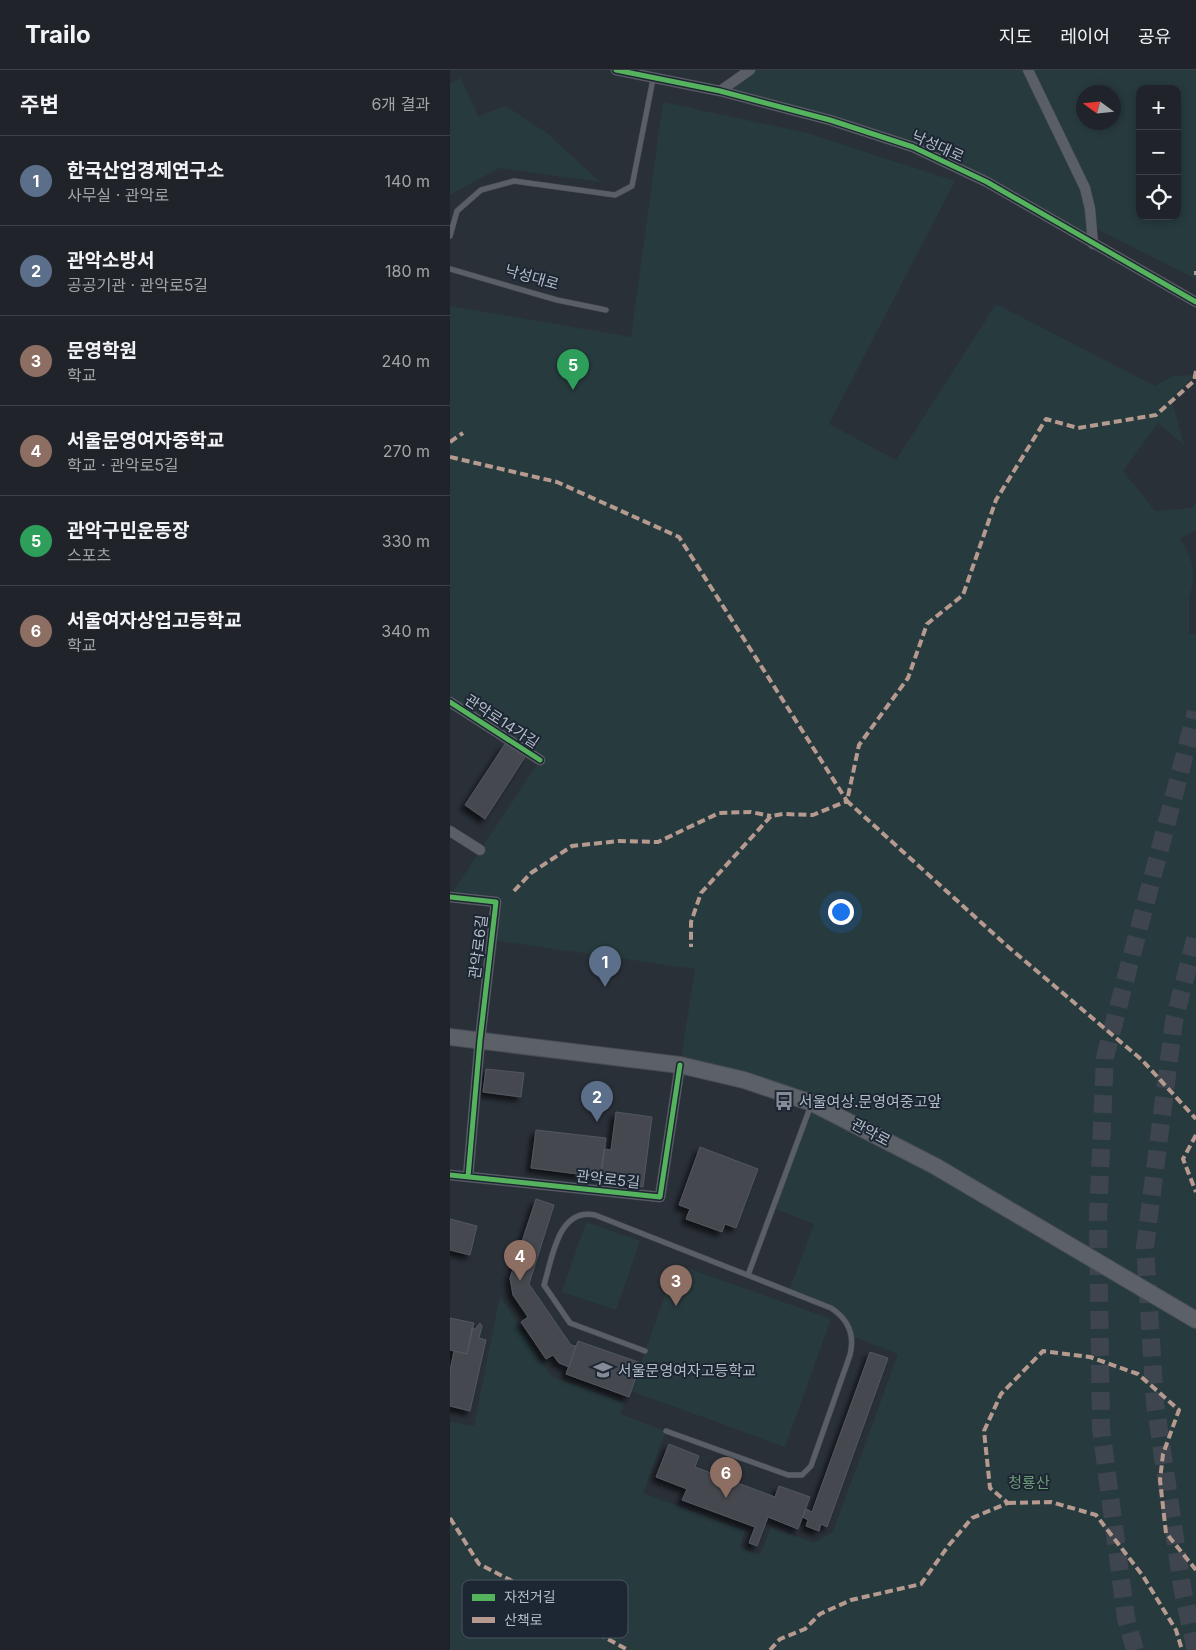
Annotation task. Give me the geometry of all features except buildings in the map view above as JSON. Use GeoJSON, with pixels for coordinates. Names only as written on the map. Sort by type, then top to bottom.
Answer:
{"type":"FeatureCollection","features":[{"type":"Feature","properties":{"kind":"main road","name":"관악로"},"geometry":{"type":"LineString","coordinates":[[450,1037],[680,1065],[744,1080],[812,1103],[935,1166],[1196,1320]]}},
{"type":"Feature","properties":{"kind":"street","name":"낙성대로"},"geometry":{"type":"LineString","coordinates":[[616,70],[720,91],[830,120],[913,147],[987,182],[1196,302]]}},
{"type":"Feature","properties":{"kind":"street"},"geometry":{"type":"LineString","coordinates":[[720,91],[750,70]]}},
{"type":"Feature","properties":{"kind":"street"},"geometry":{"type":"LineString","coordinates":[[1028,70],[1085,188],[1090,209],[1093,244]]}},
{"type":"Feature","properties":{"kind":"street","name":"관악로14가길"},"geometry":{"type":"LineString","coordinates":[[450,702],[540,760]]}},
{"type":"Feature","properties":{"kind":"street"},"geometry":{"type":"LineString","coordinates":[[450,831],[480,850]]}},
{"type":"Feature","properties":{"kind":"street","name":"관악로6길"},"geometry":{"type":"LineString","coordinates":[[450,897],[496,902],[480,1040]]}},
{"type":"Feature","properties":{"kind":"street"},"geometry":{"type":"LineString","coordinates":[[468,1177],[480,1040]]}},
{"type":"Feature","properties":{"kind":"street","name":"관악로5길"},"geometry":{"type":"LineString","coordinates":[[450,1175],[660,1197],[680,1065]]}},
{"type":"Feature","properties":{"kind":"lane"},"geometry":{"type":"LineString","coordinates":[[450,236],[457,211],[481,190],[514,181],[615,195],[632,186],[653,79]]}},
{"type":"Feature","properties":{"kind":"lane","name":"낙성대로"},"geometry":{"type":"LineString","coordinates":[[450,269],[556,300],[606,310]]}},
{"type":"Feature","properties":{"kind":"lane"},"geometry":{"type":"LineString","coordinates":[[748,1275],[812,1103]]}},
{"type":"Feature","properties":{"kind":"lane"},"geometry":{"type":"LineString","coordinates":[[645,1351],[570,1323],[544,1285],[561,1233],[570,1220],[584,1214],[595,1215],[831,1308],[846,1321],[852,1336],[850,1355],[811,1466],[802,1475],[788,1476],[666,1431]]}},
{"type":"Feature","properties":{"kind":"green space"},"geometry":{"type":"Polygon","coordinates":[[[750,70],[1196,70],[1196,279],[1093,227],[1093,244],[913,147],[720,91],[750,70]]]}},
{"type":"Feature","properties":{"kind":"green space"},"geometry":{"type":"Polygon","coordinates":[[[461,78],[478,116],[506,106],[548,134],[600,182],[499,168],[450,195],[450,83],[461,78]]]}},
{"type":"Feature","properties":{"kind":"green space","name":"청룡산"},"geometry":{"type":"Polygon","coordinates":[[[663,102],[807,133],[955,181],[829,424],[896,460],[996,304],[1155,386],[1173,376],[1195,375],[1172,400],[1184,445],[1158,423],[1123,471],[1155,511],[1191,508],[1196,503],[1196,530],[1180,539],[1191,560],[1193,583],[1189,598],[1189,634],[1196,634],[1196,1650],[450,1650],[450,1422],[474,1426],[500,1296],[551,1376],[624,1403],[620,1414],[666,1431],[643,1493],[745,1531],[740,1547],[760,1555],[771,1527],[814,1543],[833,1532],[898,1354],[852,1336],[837,1311],[789,1291],[814,1224],[773,1208],[812,1103],[680,1065],[695,969],[492,940],[496,902],[450,896],[540,760],[450,702],[450,306],[631,337],[663,102]]]}},
{"type":"Feature","properties":{"kind":"green space"},"geometry":{"type":"Polygon","coordinates":[[[586,1222],[640,1241],[616,1310],[562,1292],[586,1222]]]}},
{"type":"Feature","properties":{"kind":"green space"},"geometry":{"type":"Polygon","coordinates":[[[676,1264],[831,1319],[785,1447],[631,1391],[676,1264]]]}},
{"type":"Feature","properties":{"kind":"tunnel"},"geometry":{"type":"LineString","coordinates":[[1135,1650],[1126,1618],[1101,1428],[1098,1217],[1105,1057],[1196,712]]}},
{"type":"Feature","properties":{"kind":"tunnel"},"geometry":{"type":"LineString","coordinates":[[1196,936],[1174,1021],[1145,1247],[1155,1403],[1183,1592],[1196,1650]]}},
{"type":"Feature","properties":{"kind":"marked path"},"geometry":{"type":"LineString","coordinates":[[1196,371],[1194,381],[1156,415],[1078,428],[1046,419],[996,500],[963,595],[927,624],[908,678],[859,745],[847,801],[1006,945],[1142,1060],[1196,1119]]}},
{"type":"Feature","properties":{"kind":"marked path"},"geometry":{"type":"LineString","coordinates":[[450,442],[463,433]]}},
{"type":"Feature","properties":{"kind":"marked path"},"geometry":{"type":"LineString","coordinates":[[450,457],[557,482],[679,537],[847,801],[813,815],[783,814],[771,816],[701,893],[691,922],[691,947]]}},
{"type":"Feature","properties":{"kind":"marked path"},"geometry":{"type":"LineString","coordinates":[[514,891],[531,873],[572,846],[619,841],[658,842],[719,813],[751,812],[771,816]]}},
{"type":"Feature","properties":{"kind":"marked path"},"geometry":{"type":"LineString","coordinates":[[1196,1135],[1183,1159],[1196,1192]]}},
{"type":"Feature","properties":{"kind":"marked path"},"geometry":{"type":"LineString","coordinates":[[770,1650],[780,1639],[805,1629],[820,1614],[851,1600],[921,1584],[949,1545],[972,1518],[1008,1503],[990,1488],[984,1431],[1001,1394],[1043,1351],[1090,1357],[1138,1374],[1179,1410],[1163,1454],[1160,1480],[1166,1533],[1196,1570]]}},
{"type":"Feature","properties":{"kind":"marked path"},"geometry":{"type":"LineString","coordinates":[[1008,1503],[1051,1502],[1096,1515],[1143,1576],[1176,1630],[1182,1650]]}},
{"type":"Feature","properties":{"kind":"marked path"},"geometry":{"type":"LineString","coordinates":[[450,1518],[479,1564],[510,1580]]}},
{"type":"Feature","properties":{"kind":"marked path"},"geometry":{"type":"LineString","coordinates":[[606,1638],[628,1650]]}},
{"type":"Feature","properties":{"kind":"cycle path"},"geometry":{"type":"LineString","coordinates":[[616,70],[720,91],[830,120],[913,147],[987,182],[1196,302]]}},
{"type":"Feature","properties":{"kind":"cycle path"},"geometry":{"type":"LineString","coordinates":[[450,702],[540,760]]}},
{"type":"Feature","properties":{"kind":"cycle path"},"geometry":{"type":"LineString","coordinates":[[450,897],[496,902],[480,1040],[468,1177]]}},
{"type":"Feature","properties":{"kind":"cycle path"},"geometry":{"type":"LineString","coordinates":[[450,1175],[660,1197],[680,1065]]}},
{"type":"Feature","properties":{"kind":"place","name":"관악구민운동장"},"geometry":{"type":"Point","coordinates":[573,390]}},
{"type":"Feature","properties":{"kind":"place","name":"한국산업경제연구소"},"geometry":{"type":"Point","coordinates":[605,987]}},
{"type":"Feature","properties":{"kind":"place","name":"서울여상.문영여중고앞"},"geometry":{"type":"Point","coordinates":[784,1101]}},
{"type":"Feature","properties":{"kind":"place","name":"관악소방서"},"geometry":{"type":"Point","coordinates":[597,1122]}},
{"type":"Feature","properties":{"kind":"place","name":"서울문영여자중학교"},"geometry":{"type":"Point","coordinates":[520,1281]}},
{"type":"Feature","properties":{"kind":"place","name":"문영학원"},"geometry":{"type":"Point","coordinates":[676,1306]}},
{"type":"Feature","properties":{"kind":"place","name":"서울문영여자고등학교"},"geometry":{"type":"Point","coordinates":[603,1370]}},
{"type":"Feature","properties":{"kind":"place","name":"서울여자상업고등학교"},"geometry":{"type":"Point","coordinates":[726,1498]}}]}
